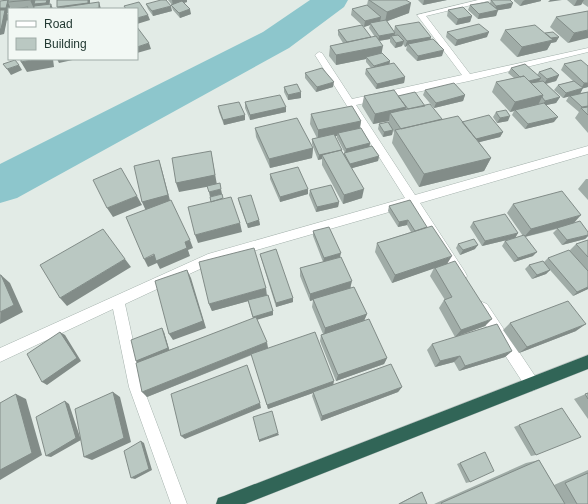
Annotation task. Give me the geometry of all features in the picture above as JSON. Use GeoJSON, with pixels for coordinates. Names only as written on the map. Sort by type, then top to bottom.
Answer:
{"type":"FeatureCollection","features":[{"type":"Feature","properties":{"kind":"highway"},"geometry":{"type":"LineString","coordinates":[[224,504],[249,500],[588,362]]}},
{"type":"Feature","properties":{"kind":"street"},"geometry":{"type":"LineString","coordinates":[[469,78],[421,15],[488,0]]}},
{"type":"Feature","properties":{"kind":"street"},"geometry":{"type":"LineString","coordinates":[[350,103],[469,78],[588,50]]}},
{"type":"Feature","properties":{"kind":"street"},"geometry":{"type":"LineString","coordinates":[[319,55],[467,285]]}},
{"type":"Feature","properties":{"kind":"street"},"geometry":{"type":"LineString","coordinates":[[0,355],[212,258],[411,199],[588,150]]}},
{"type":"Feature","properties":{"kind":"street"},"geometry":{"type":"LineString","coordinates":[[476,298],[532,384]]}},
{"type":"Feature","properties":{"kind":"street"},"geometry":{"type":"LineString","coordinates":[[118,301],[136,387],[179,504]]}},
{"type":"Feature","properties":{"kind":"building"},"geometry":{"type":"Polygon","coordinates":[[[8,0],[30,0],[8,2],[8,0]]]}},
{"type":"Feature","properties":{"kind":"building"},"geometry":{"type":"Polygon","coordinates":[[[8,0],[6,8],[0,8],[0,1],[8,0]]]}},
{"type":"Feature","properties":{"kind":"building"},"geometry":{"type":"Polygon","coordinates":[[[35,0],[47,0],[46,3],[34,4],[35,0]]]}},
{"type":"Feature","properties":{"kind":"building"},"geometry":{"type":"Polygon","coordinates":[[[57,0],[88,0],[88,3],[57,7],[57,0]]]}},
{"type":"Feature","properties":{"kind":"building"},"geometry":{"type":"Polygon","coordinates":[[[166,0],[171,6],[152,11],[146,4],[166,0]]]}},
{"type":"Feature","properties":{"kind":"building"},"geometry":{"type":"Polygon","coordinates":[[[369,0],[406,0],[411,3],[387,12],[369,0]]]}},
{"type":"Feature","properties":{"kind":"building"},"geometry":{"type":"Polygon","coordinates":[[[491,0],[510,0],[513,3],[496,6],[491,0]]]}},
{"type":"Feature","properties":{"kind":"building"},"geometry":{"type":"Polygon","coordinates":[[[182,1],[190,9],[179,13],[171,5],[182,1]]]}},
{"type":"Feature","properties":{"kind":"building"},"geometry":{"type":"Polygon","coordinates":[[[99,2],[99,8],[64,7],[99,2]]]}},
{"type":"Feature","properties":{"kind":"building"},"geometry":{"type":"Polygon","coordinates":[[[139,2],[148,15],[138,18],[138,8],[125,8],[124,6],[139,2]]]}},
{"type":"Feature","properties":{"kind":"building"},"geometry":{"type":"Polygon","coordinates":[[[488,2],[498,10],[479,14],[470,5],[488,2]]]}},
{"type":"Feature","properties":{"kind":"building"},"geometry":{"type":"Polygon","coordinates":[[[51,4],[50,8],[34,8],[34,6],[51,4]]]}},
{"type":"Feature","properties":{"kind":"building"},"geometry":{"type":"Polygon","coordinates":[[[367,5],[381,17],[365,21],[352,9],[367,5]]]}},
{"type":"Feature","properties":{"kind":"building"},"geometry":{"type":"Polygon","coordinates":[[[463,7],[472,16],[458,19],[448,10],[463,7]]]}},
{"type":"Feature","properties":{"kind":"building"},"geometry":{"type":"Polygon","coordinates":[[[0,10],[5,10],[1,29],[0,29],[0,10]]]}},
{"type":"Feature","properties":{"kind":"building"},"geometry":{"type":"Polygon","coordinates":[[[588,11],[588,30],[574,33],[556,17],[588,11]]]}},
{"type":"Feature","properties":{"kind":"building"},"geometry":{"type":"Polygon","coordinates":[[[386,20],[395,33],[379,36],[370,23],[386,20]]]}},
{"type":"Feature","properties":{"kind":"building"},"geometry":{"type":"Polygon","coordinates":[[[419,22],[431,37],[407,41],[395,26],[419,22]]]}},
{"type":"Feature","properties":{"kind":"building"},"geometry":{"type":"Polygon","coordinates":[[[479,24],[489,32],[457,40],[447,32],[479,24]]]}},
{"type":"Feature","properties":{"kind":"building"},"geometry":{"type":"Polygon","coordinates":[[[362,25],[371,37],[347,42],[338,30],[362,25]]]}},
{"type":"Feature","properties":{"kind":"building"},"geometry":{"type":"Polygon","coordinates":[[[535,25],[553,40],[522,47],[505,30],[535,25]]]}},
{"type":"Feature","properties":{"kind":"building"},"geometry":{"type":"Polygon","coordinates":[[[138,28],[149,43],[138,47],[138,28]]]}},
{"type":"Feature","properties":{"kind":"building"},"geometry":{"type":"Polygon","coordinates":[[[553,32],[559,37],[551,38],[545,33],[553,32]]]}},
{"type":"Feature","properties":{"kind":"building"},"geometry":{"type":"Polygon","coordinates":[[[398,35],[404,41],[396,43],[391,36],[398,35]]]}},
{"type":"Feature","properties":{"kind":"building"},"geometry":{"type":"Polygon","coordinates":[[[376,36],[383,46],[336,55],[330,46],[376,36]]]}},
{"type":"Feature","properties":{"kind":"building"},"geometry":{"type":"Polygon","coordinates":[[[433,39],[444,50],[418,56],[408,44],[433,39]]]}},
{"type":"Feature","properties":{"kind":"building"},"geometry":{"type":"Polygon","coordinates":[[[382,53],[390,61],[374,66],[366,57],[382,53]]]}},
{"type":"Feature","properties":{"kind":"building"},"geometry":{"type":"Polygon","coordinates":[[[15,60],[19,65],[7,69],[3,64],[15,60]]]}},
{"type":"Feature","properties":{"kind":"building"},"geometry":{"type":"Polygon","coordinates":[[[21,60],[32,60],[21,62],[21,60]]]}},
{"type":"Feature","properties":{"kind":"building"},"geometry":{"type":"Polygon","coordinates":[[[581,60],[588,66],[588,83],[584,83],[564,64],[581,60]]]}},
{"type":"Feature","properties":{"kind":"building"},"geometry":{"type":"Polygon","coordinates":[[[394,63],[405,77],[377,84],[366,69],[394,63]]]}},
{"type":"Feature","properties":{"kind":"building"},"geometry":{"type":"Polygon","coordinates":[[[525,64],[541,78],[529,81],[524,76],[520,77],[511,68],[525,64]]]}},
{"type":"Feature","properties":{"kind":"building"},"geometry":{"type":"Polygon","coordinates":[[[322,68],[334,82],[317,87],[305,73],[322,68]]]}},
{"type":"Feature","properties":{"kind":"building"},"geometry":{"type":"Polygon","coordinates":[[[551,68],[559,75],[547,79],[539,72],[551,68]]]}},
{"type":"Feature","properties":{"kind":"building"},"geometry":{"type":"Polygon","coordinates":[[[524,76],[543,95],[515,102],[496,82],[524,76]]]}},
{"type":"Feature","properties":{"kind":"building"},"geometry":{"type":"Polygon","coordinates":[[[543,81],[560,97],[545,101],[542,97],[543,95],[531,83],[543,81]]]}},
{"type":"Feature","properties":{"kind":"building"},"geometry":{"type":"Polygon","coordinates":[[[574,81],[583,88],[566,93],[558,85],[574,81]]]}},
{"type":"Feature","properties":{"kind":"building"},"geometry":{"type":"Polygon","coordinates":[[[454,83],[465,95],[436,103],[425,90],[454,83]]]}},
{"type":"Feature","properties":{"kind":"building"},"geometry":{"type":"Polygon","coordinates":[[[297,84],[301,92],[288,95],[284,87],[297,84]]]}},
{"type":"Feature","properties":{"kind":"building"},"geometry":{"type":"Polygon","coordinates":[[[394,90],[406,107],[375,114],[364,96],[394,90]]]}},
{"type":"Feature","properties":{"kind":"building"},"geometry":{"type":"Polygon","coordinates":[[[415,92],[425,106],[408,109],[398,96],[415,92]]]}},
{"type":"Feature","properties":{"kind":"building"},"geometry":{"type":"Polygon","coordinates":[[[588,92],[588,106],[582,107],[570,96],[588,92]]]}},
{"type":"Feature","properties":{"kind":"building"},"geometry":{"type":"Polygon","coordinates":[[[280,95],[286,107],[250,115],[245,102],[280,95]]]}},
{"type":"Feature","properties":{"kind":"building"},"geometry":{"type":"Polygon","coordinates":[[[239,102],[245,115],[223,120],[218,106],[239,102]]]}},
{"type":"Feature","properties":{"kind":"building"},"geometry":{"type":"Polygon","coordinates":[[[544,103],[558,117],[528,124],[515,110],[544,103]]]}},
{"type":"Feature","properties":{"kind":"building"},"geometry":{"type":"Polygon","coordinates":[[[430,104],[442,119],[401,129],[390,113],[430,104]]]}},
{"type":"Feature","properties":{"kind":"building"},"geometry":{"type":"Polygon","coordinates":[[[352,106],[361,121],[318,130],[311,114],[352,106]]]}},
{"type":"Feature","properties":{"kind":"building"},"geometry":{"type":"Polygon","coordinates":[[[588,107],[588,115],[581,108],[588,107]]]}},
{"type":"Feature","properties":{"kind":"building"},"geometry":{"type":"Polygon","coordinates":[[[506,110],[510,116],[500,118],[496,112],[506,110]]]}},
{"type":"Feature","properties":{"kind":"building"},"geometry":{"type":"Polygon","coordinates":[[[489,115],[503,132],[476,139],[462,122],[489,115]]]}},
{"type":"Feature","properties":{"kind":"building"},"geometry":{"type":"Polygon","coordinates":[[[458,116],[491,158],[424,174],[395,130],[458,116]]]}},
{"type":"Feature","properties":{"kind":"building"},"geometry":{"type":"Polygon","coordinates":[[[297,118],[313,148],[269,159],[255,128],[297,118]]]}},
{"type":"Feature","properties":{"kind":"building"},"geometry":{"type":"Polygon","coordinates":[[[388,122],[393,130],[384,132],[379,124],[388,122]]]}},
{"type":"Feature","properties":{"kind":"building"},"geometry":{"type":"Polygon","coordinates":[[[361,128],[370,143],[346,149],[338,133],[361,128]]]}},
{"type":"Feature","properties":{"kind":"building"},"geometry":{"type":"Polygon","coordinates":[[[334,134],[342,150],[319,155],[312,139],[334,134]]]}},
{"type":"Feature","properties":{"kind":"building"},"geometry":{"type":"Polygon","coordinates":[[[372,146],[379,156],[350,164],[344,153],[372,146]]]}},
{"type":"Feature","properties":{"kind":"building"},"geometry":{"type":"Polygon","coordinates":[[[341,150],[364,189],[344,195],[322,155],[341,150]]]}},
{"type":"Feature","properties":{"kind":"building"},"geometry":{"type":"Polygon","coordinates":[[[211,151],[215,175],[176,183],[172,158],[211,151]]]}},
{"type":"Feature","properties":{"kind":"building"},"geometry":{"type":"Polygon","coordinates":[[[159,160],[168,195],[142,202],[134,166],[159,160]]]}},
{"type":"Feature","properties":{"kind":"building"},"geometry":{"type":"Polygon","coordinates":[[[298,167],[308,189],[280,197],[270,174],[298,167]]]}},
{"type":"Feature","properties":{"kind":"building"},"geometry":{"type":"Polygon","coordinates":[[[121,168],[137,196],[107,208],[93,180],[121,168]]]}},
{"type":"Feature","properties":{"kind":"building"},"geometry":{"type":"Polygon","coordinates":[[[220,183],[221,189],[209,192],[207,186],[220,183]]]}},
{"type":"Feature","properties":{"kind":"building"},"geometry":{"type":"Polygon","coordinates":[[[331,185],[339,202],[317,207],[310,190],[331,185]]]}},
{"type":"Feature","properties":{"kind":"building"},"geometry":{"type":"Polygon","coordinates":[[[562,191],[581,215],[531,229],[513,204],[562,191]]]}},
{"type":"Feature","properties":{"kind":"building"},"geometry":{"type":"Polygon","coordinates":[[[222,194],[223,198],[211,202],[210,197],[222,194]]]}},
{"type":"Feature","properties":{"kind":"building"},"geometry":{"type":"Polygon","coordinates":[[[251,195],[259,220],[247,224],[238,198],[251,195]]]}},
{"type":"Feature","properties":{"kind":"building"},"geometry":{"type":"Polygon","coordinates":[[[231,197],[240,223],[195,235],[188,207],[231,197]]]}},
{"type":"Feature","properties":{"kind":"building"},"geometry":{"type":"Polygon","coordinates":[[[171,200],[190,240],[185,242],[187,248],[156,261],[154,254],[144,259],[126,217],[171,200]]]}},
{"type":"Feature","properties":{"kind":"building"},"geometry":{"type":"Polygon","coordinates":[[[410,200],[427,227],[415,231],[408,220],[399,222],[389,206],[410,200]]]}},
{"type":"Feature","properties":{"kind":"building"},"geometry":{"type":"Polygon","coordinates":[[[505,214],[518,233],[485,241],[473,222],[505,214]]]}},
{"type":"Feature","properties":{"kind":"building"},"geometry":{"type":"Polygon","coordinates":[[[580,221],[588,232],[588,235],[567,240],[557,228],[580,221]]]}},
{"type":"Feature","properties":{"kind":"building"},"geometry":{"type":"Polygon","coordinates":[[[432,226],[452,256],[395,275],[377,243],[432,226]]]}},
{"type":"Feature","properties":{"kind":"building"},"geometry":{"type":"Polygon","coordinates":[[[329,227],[341,253],[324,258],[313,231],[329,227]]]}},
{"type":"Feature","properties":{"kind":"building"},"geometry":{"type":"Polygon","coordinates":[[[103,229],[125,259],[60,298],[40,265],[103,229]]]}},
{"type":"Feature","properties":{"kind":"building"},"geometry":{"type":"Polygon","coordinates":[[[524,235],[537,252],[518,258],[505,241],[524,235]]]}},
{"type":"Feature","properties":{"kind":"building"},"geometry":{"type":"Polygon","coordinates":[[[474,239],[478,245],[463,250],[458,244],[474,239]]]}},
{"type":"Feature","properties":{"kind":"building"},"geometry":{"type":"Polygon","coordinates":[[[588,240],[588,257],[576,244],[588,240]]]}},
{"type":"Feature","properties":{"kind":"building"},"geometry":{"type":"Polygon","coordinates":[[[254,248],[266,288],[209,304],[199,262],[254,248]]]}},
{"type":"Feature","properties":{"kind":"building"},"geometry":{"type":"Polygon","coordinates":[[[276,249],[293,298],[276,303],[260,254],[276,249]]]}},
{"type":"Feature","properties":{"kind":"building"},"geometry":{"type":"Polygon","coordinates":[[[569,250],[588,271],[588,287],[577,292],[548,258],[569,250]]]}},
{"type":"Feature","properties":{"kind":"building"},"geometry":{"type":"Polygon","coordinates":[[[341,257],[352,281],[310,294],[300,268],[341,257]]]}},
{"type":"Feature","properties":{"kind":"building"},"geometry":{"type":"Polygon","coordinates":[[[455,261],[492,319],[461,330],[444,300],[452,297],[435,268],[455,261]]]}},
{"type":"Feature","properties":{"kind":"building"},"geometry":{"type":"Polygon","coordinates":[[[543,261],[550,270],[537,275],[529,265],[543,261]]]}},
{"type":"Feature","properties":{"kind":"building"},"geometry":{"type":"Polygon","coordinates":[[[187,270],[203,321],[169,334],[155,281],[187,270]]]}},
{"type":"Feature","properties":{"kind":"building"},"geometry":{"type":"Polygon","coordinates":[[[0,275],[14,305],[0,312],[0,275]]]}},
{"type":"Feature","properties":{"kind":"building"},"geometry":{"type":"Polygon","coordinates":[[[354,287],[367,314],[325,328],[313,299],[354,287]]]}},
{"type":"Feature","properties":{"kind":"building"},"geometry":{"type":"Polygon","coordinates":[[[268,295],[273,311],[253,317],[248,300],[268,295]]]}},
{"type":"Feature","properties":{"kind":"building"},"geometry":{"type":"Polygon","coordinates":[[[568,301],[586,324],[527,347],[510,323],[568,301]]]}},
{"type":"Feature","properties":{"kind":"building"},"geometry":{"type":"Polygon","coordinates":[[[256,317],[267,342],[142,392],[136,363],[256,317]]]}},
{"type":"Feature","properties":{"kind":"building"},"geometry":{"type":"Polygon","coordinates":[[[369,319],[387,358],[338,375],[321,335],[369,319]]]}},
{"type":"Feature","properties":{"kind":"building"},"geometry":{"type":"Polygon","coordinates":[[[497,324],[512,351],[465,366],[460,356],[440,361],[432,344],[497,324]]]}},
{"type":"Feature","properties":{"kind":"building"},"geometry":{"type":"Polygon","coordinates":[[[162,328],[168,348],[136,361],[131,340],[162,328]]]}},
{"type":"Feature","properties":{"kind":"building"},"geometry":{"type":"Polygon","coordinates":[[[60,332],[77,358],[42,382],[27,354],[60,332]]]}},
{"type":"Feature","properties":{"kind":"building"},"geometry":{"type":"Polygon","coordinates":[[[315,332],[334,381],[267,405],[251,354],[315,332]]]}},
{"type":"Feature","properties":{"kind":"building"},"geometry":{"type":"Polygon","coordinates":[[[391,364],[402,387],[322,416],[313,392],[391,364]]]}},
{"type":"Feature","properties":{"kind":"building"},"geometry":{"type":"Polygon","coordinates":[[[247,365],[260,403],[181,436],[171,394],[247,365]]]}},
{"type":"Feature","properties":{"kind":"building"},"geometry":{"type":"Polygon","coordinates":[[[113,392],[124,438],[84,457],[75,409],[113,392]]]}},
{"type":"Feature","properties":{"kind":"building"},"geometry":{"type":"Polygon","coordinates":[[[16,394],[32,453],[0,470],[0,403],[16,394]]]}},
{"type":"Feature","properties":{"kind":"building"},"geometry":{"type":"Polygon","coordinates":[[[65,401],[76,438],[46,456],[36,417],[65,401]]]}},
{"type":"Feature","properties":{"kind":"building"},"geometry":{"type":"Polygon","coordinates":[[[562,408],[581,437],[536,455],[519,425],[562,408]]]}},
{"type":"Feature","properties":{"kind":"building"},"geometry":{"type":"Polygon","coordinates":[[[272,411],[278,433],[259,440],[253,417],[272,411]]]}},
{"type":"Feature","properties":{"kind":"building"},"geometry":{"type":"Polygon","coordinates":[[[141,441],[149,469],[131,478],[124,451],[141,441]]]}},
{"type":"Feature","properties":{"kind":"building"},"geometry":{"type":"Polygon","coordinates":[[[485,452],[494,471],[470,482],[460,463],[485,452]]]}},
{"type":"Feature","properties":{"kind":"building"},"geometry":{"type":"Polygon","coordinates":[[[539,460],[565,504],[441,503],[539,460]]]}},
{"type":"Feature","properties":{"kind":"building"},"geometry":{"type":"Polygon","coordinates":[[[588,473],[588,504],[577,504],[565,483],[588,473]]]}},
{"type":"Feature","properties":{"kind":"building"},"geometry":{"type":"Polygon","coordinates":[[[422,492],[427,504],[399,504],[422,492]]]}},
{"type":"Feature","properties":{"kind":"waterway"},"geometry":{"type":"LineString","coordinates":[[0,185],[276,40],[332,0]]}}]}
